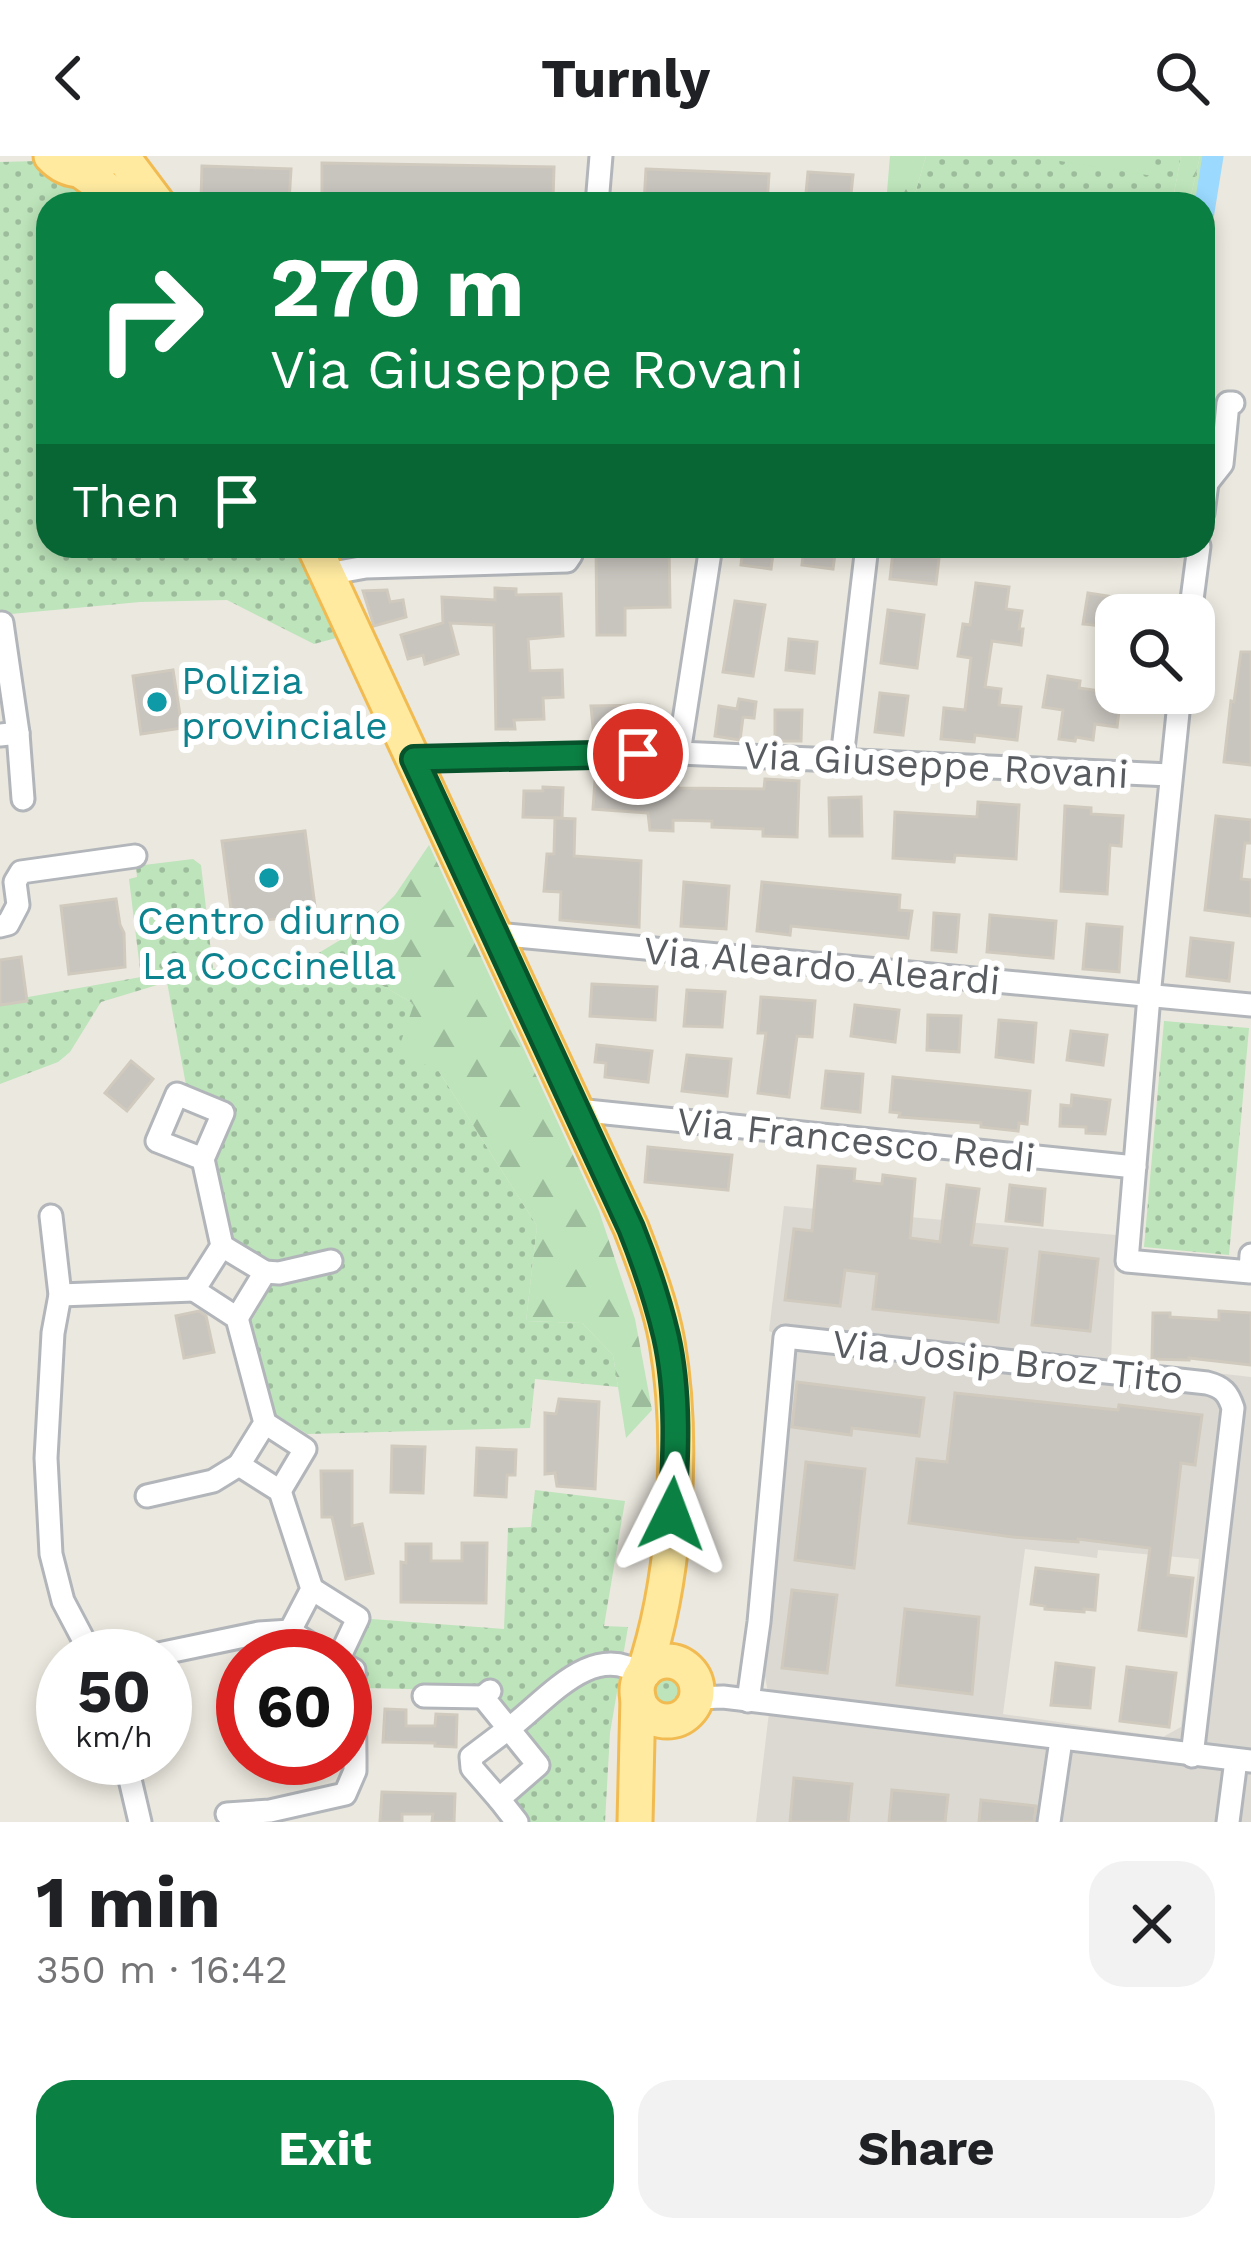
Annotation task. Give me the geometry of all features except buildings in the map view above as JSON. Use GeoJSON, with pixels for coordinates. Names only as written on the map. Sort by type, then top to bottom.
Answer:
{"type":"FeatureCollection","features":[{"type":"Feature","properties":{"kind":"main road"},"geometry":{"type":"LineString","coordinates":[[122,156],[149,192]]}},
{"type":"Feature","properties":{"kind":"main road"},"geometry":{"type":"LineString","coordinates":[[68,159],[111,192]]}},
{"type":"Feature","properties":{"kind":"main road"},"geometry":{"type":"LineString","coordinates":[[321,560],[631,1228],[667,1340],[675,1476],[665,1591],[641,1681],[635,1822]]}},
{"type":"Feature","properties":{"kind":"main road"},"geometry":{"type":"LineString","coordinates":[[665,1591],[689,1696]]}},
{"type":"Feature","properties":{"kind":"main road"},"geometry":{"type":"LineString","coordinates":[[667,1660],[685,1666],[689,1696],[671,1720],[653,1718],[641,1705],[641,1681],[658,1662],[667,1660]]}},
{"type":"Feature","properties":{"kind":"main road"},"geometry":{"type":"LineString","coordinates":[[635,1785],[650,1744],[689,1696]]}},
{"type":"Feature","properties":{"kind":"street"},"geometry":{"type":"LineString","coordinates":[[598,192],[601,156]]}},
{"type":"Feature","properties":{"kind":"street"},"geometry":{"type":"LineString","coordinates":[[1215,472],[1222,464],[1228,403],[1233,403]]}},
{"type":"Feature","properties":{"kind":"street"},"geometry":{"type":"LineString","coordinates":[[321,560],[366,567],[477,558]]}},
{"type":"Feature","properties":{"kind":"street"},"geometry":{"type":"LineString","coordinates":[[679,753],[709,558]]}},
{"type":"Feature","properties":{"kind":"street"},"geometry":{"type":"LineString","coordinates":[[842,758],[866,558]]}},
{"type":"Feature","properties":{"kind":"street"},"geometry":{"type":"LineString","coordinates":[[1193,594],[1197,558]]}},
{"type":"Feature","properties":{"kind":"street"},"geometry":{"type":"LineString","coordinates":[[2,623],[9,734],[23,799]]}},
{"type":"Feature","properties":{"kind":"street"},"geometry":{"type":"LineString","coordinates":[[1177,714],[1127,1261],[1250,1272],[1251,1255]]}},
{"type":"Feature","properties":{"kind":"street","name":"Via Giuseppe Rovani"},"geometry":{"type":"LineString","coordinates":[[414,759],[679,753],[1170,775]]}},
{"type":"Feature","properties":{"kind":"street"},"geometry":{"type":"LineString","coordinates":[[0,926],[8,923],[18,905],[15,882],[21,872],[135,856]]}},
{"type":"Feature","properties":{"kind":"street","name":"Via Aleardo Aleardi"},"geometry":{"type":"LineString","coordinates":[[496,934],[1251,1005]]}},
{"type":"Feature","properties":{"kind":"street","name":"Via Francesco Redi"},"geometry":{"type":"LineString","coordinates":[[577,1110],[1135,1167]]}},
{"type":"Feature","properties":{"kind":"street"},"geometry":{"type":"LineString","coordinates":[[194,1290],[222,1246],[202,1159]]}},
{"type":"Feature","properties":{"kind":"street"},"geometry":{"type":"LineString","coordinates":[[51,1216],[60,1295],[53,1333],[46,1501],[63,1601],[78,1629]]}},
{"type":"Feature","properties":{"kind":"street"},"geometry":{"type":"LineString","coordinates":[[222,1246],[265,1272],[331,1261]]}},
{"type":"Feature","properties":{"kind":"street"},"geometry":{"type":"LineString","coordinates":[[237,1318],[265,1272]]}},
{"type":"Feature","properties":{"kind":"street"},"geometry":{"type":"LineString","coordinates":[[60,1295],[194,1290],[237,1318],[265,1423],[305,1448],[280,1491]]}},
{"type":"Feature","properties":{"kind":"street","name":"Via Josip Broz Tito"},"geometry":{"type":"LineString","coordinates":[[748,1701],[785,1337],[1207,1383],[1228,1394],[1233,1408],[1192,1756]]}},
{"type":"Feature","properties":{"kind":"street"},"geometry":{"type":"LineString","coordinates":[[147,1496],[213,1481],[239,1465],[265,1423]]}},
{"type":"Feature","properties":{"kind":"street"},"geometry":{"type":"LineString","coordinates":[[239,1465],[280,1491],[312,1589],[358,1618],[353,1629]]}},
{"type":"Feature","properties":{"kind":"street"},"geometry":{"type":"LineString","coordinates":[[291,1629],[312,1589]]}},
{"type":"Feature","properties":{"kind":"street"},"geometry":{"type":"LineString","coordinates":[[517,1822],[472,1768],[471,1757],[586,1668],[616,1664],[632,1668],[641,1681]]}},
{"type":"Feature","properties":{"kind":"street"},"geometry":{"type":"LineString","coordinates":[[424,1696],[486,1694],[538,1765],[499,1799]]}},
{"type":"Feature","properties":{"kind":"street"},"geometry":{"type":"LineString","coordinates":[[689,1696],[1244,1761],[1228,1822]]}},
{"type":"Feature","properties":{"kind":"street"},"geometry":{"type":"LineString","coordinates":[[1049,1822],[1061,1739]]}},
{"type":"Feature","properties":{"kind":"street"},"geometry":{"type":"LineString","coordinates":[[131,1785],[140,1822]]}},
{"type":"Feature","properties":{"kind":"street"},"geometry":{"type":"LineString","coordinates":[[227,1814],[270,1811],[345,1794],[349,1785]]}},
{"type":"Feature","properties":{"kind":"shaded area"},"geometry":{"type":"Polygon","coordinates":[[[784,1206],[1116,1235],[1111,1361],[1251,1377],[1251,1822],[756,1822],[770,1704],[757,1632],[785,1338],[769,1331],[784,1206]],[[1025,1549],[1003,1714],[1163,1737],[1181,1727],[1199,1559],[1098,1550],[1097,1558],[1025,1549]]]}},
{"type":"Feature","properties":{"kind":"green space"},"geometry":{"type":"Polygon","coordinates":[[[890,156],[926,156],[916,192],[887,192],[890,156]]]}},
{"type":"Feature","properties":{"kind":"green space"},"geometry":{"type":"Polygon","coordinates":[[[926,156],[1181,156],[1174,192],[916,192],[926,156]]]}},
{"type":"Feature","properties":{"kind":"green space"},"geometry":{"type":"Polygon","coordinates":[[[1029,156],[1156,156],[1153,176],[1029,156]]]}},
{"type":"Feature","properties":{"kind":"green space"},"geometry":{"type":"Polygon","coordinates":[[[1181,156],[1200,156],[1192,192],[1174,192],[1181,156]]]}},
{"type":"Feature","properties":{"kind":"green space"},"geometry":{"type":"Polygon","coordinates":[[[1200,156],[1213,156],[1207,192],[1192,192],[1200,156]]]}},
{"type":"Feature","properties":{"kind":"green space"},"geometry":{"type":"Polygon","coordinates":[[[114,159],[130,192],[36,192],[36,558],[304,558],[336,638],[314,644],[227,600],[140,602],[0,615],[0,162],[114,159]]]}},
{"type":"Feature","properties":{"kind":"green space"},"geometry":{"type":"Polygon","coordinates":[[[429,845],[599,1211],[635,1319],[652,1410],[626,1438],[613,1355],[582,1323],[526,1321],[537,1226],[438,1070],[397,1053],[414,1004],[373,980],[342,975],[365,925],[395,895],[429,845]]]}},
{"type":"Feature","properties":{"kind":"green space"},"geometry":{"type":"Polygon","coordinates":[[[193,859],[201,865],[213,969],[312,957],[365,925],[343,974],[373,980],[414,1004],[438,1070],[537,1226],[526,1321],[582,1323],[613,1355],[618,1387],[535,1379],[530,1428],[307,1434],[275,1414],[249,1325],[278,1273],[222,1246],[203,1159],[223,1113],[177,1094],[186,1085],[167,982],[101,1002],[70,1052],[58,1062],[0,1084],[0,1002],[141,977],[129,879],[137,877],[136,866],[193,859]]]}},
{"type":"Feature","properties":{"kind":"green space"},"geometry":{"type":"Polygon","coordinates":[[[1164,1021],[1249,1028],[1229,1255],[1144,1247],[1164,1021]]]}},
{"type":"Feature","properties":{"kind":"green space"},"geometry":{"type":"Polygon","coordinates":[[[535,1490],[625,1501],[604,1626],[628,1627],[610,1733],[605,1822],[517,1822],[499,1799],[538,1765],[488,1691],[372,1688],[372,1629],[355,1629],[358,1618],[504,1629],[508,1528],[531,1527],[535,1490]]]}},
{"type":"Feature","properties":{"kind":"green space"},"geometry":{"type":"Polygon","coordinates":[[[667,1670],[680,1681],[682,1691],[676,1707],[667,1711],[651,1702],[650,1685],[667,1670]]]}},
{"type":"Feature","properties":{"kind":"waterway"},"geometry":{"type":"LineString","coordinates":[[1207,192],[1213,156]]}},
{"type":"Feature","properties":{"kind":"place","name":"Polizia provinciale"},"geometry":{"type":"Point","coordinates":[157,702]}},
{"type":"Feature","properties":{"kind":"place","name":"Centro diurno La Coccinella"},"geometry":{"type":"Point","coordinates":[269,878]}},
{"type":"Feature","properties":{"kind":"route"},"geometry":{"type":"LineString","coordinates":[[638,754],[414,759],[651,1279],[667,1340],[674,1404],[672,1514]]}}]}
